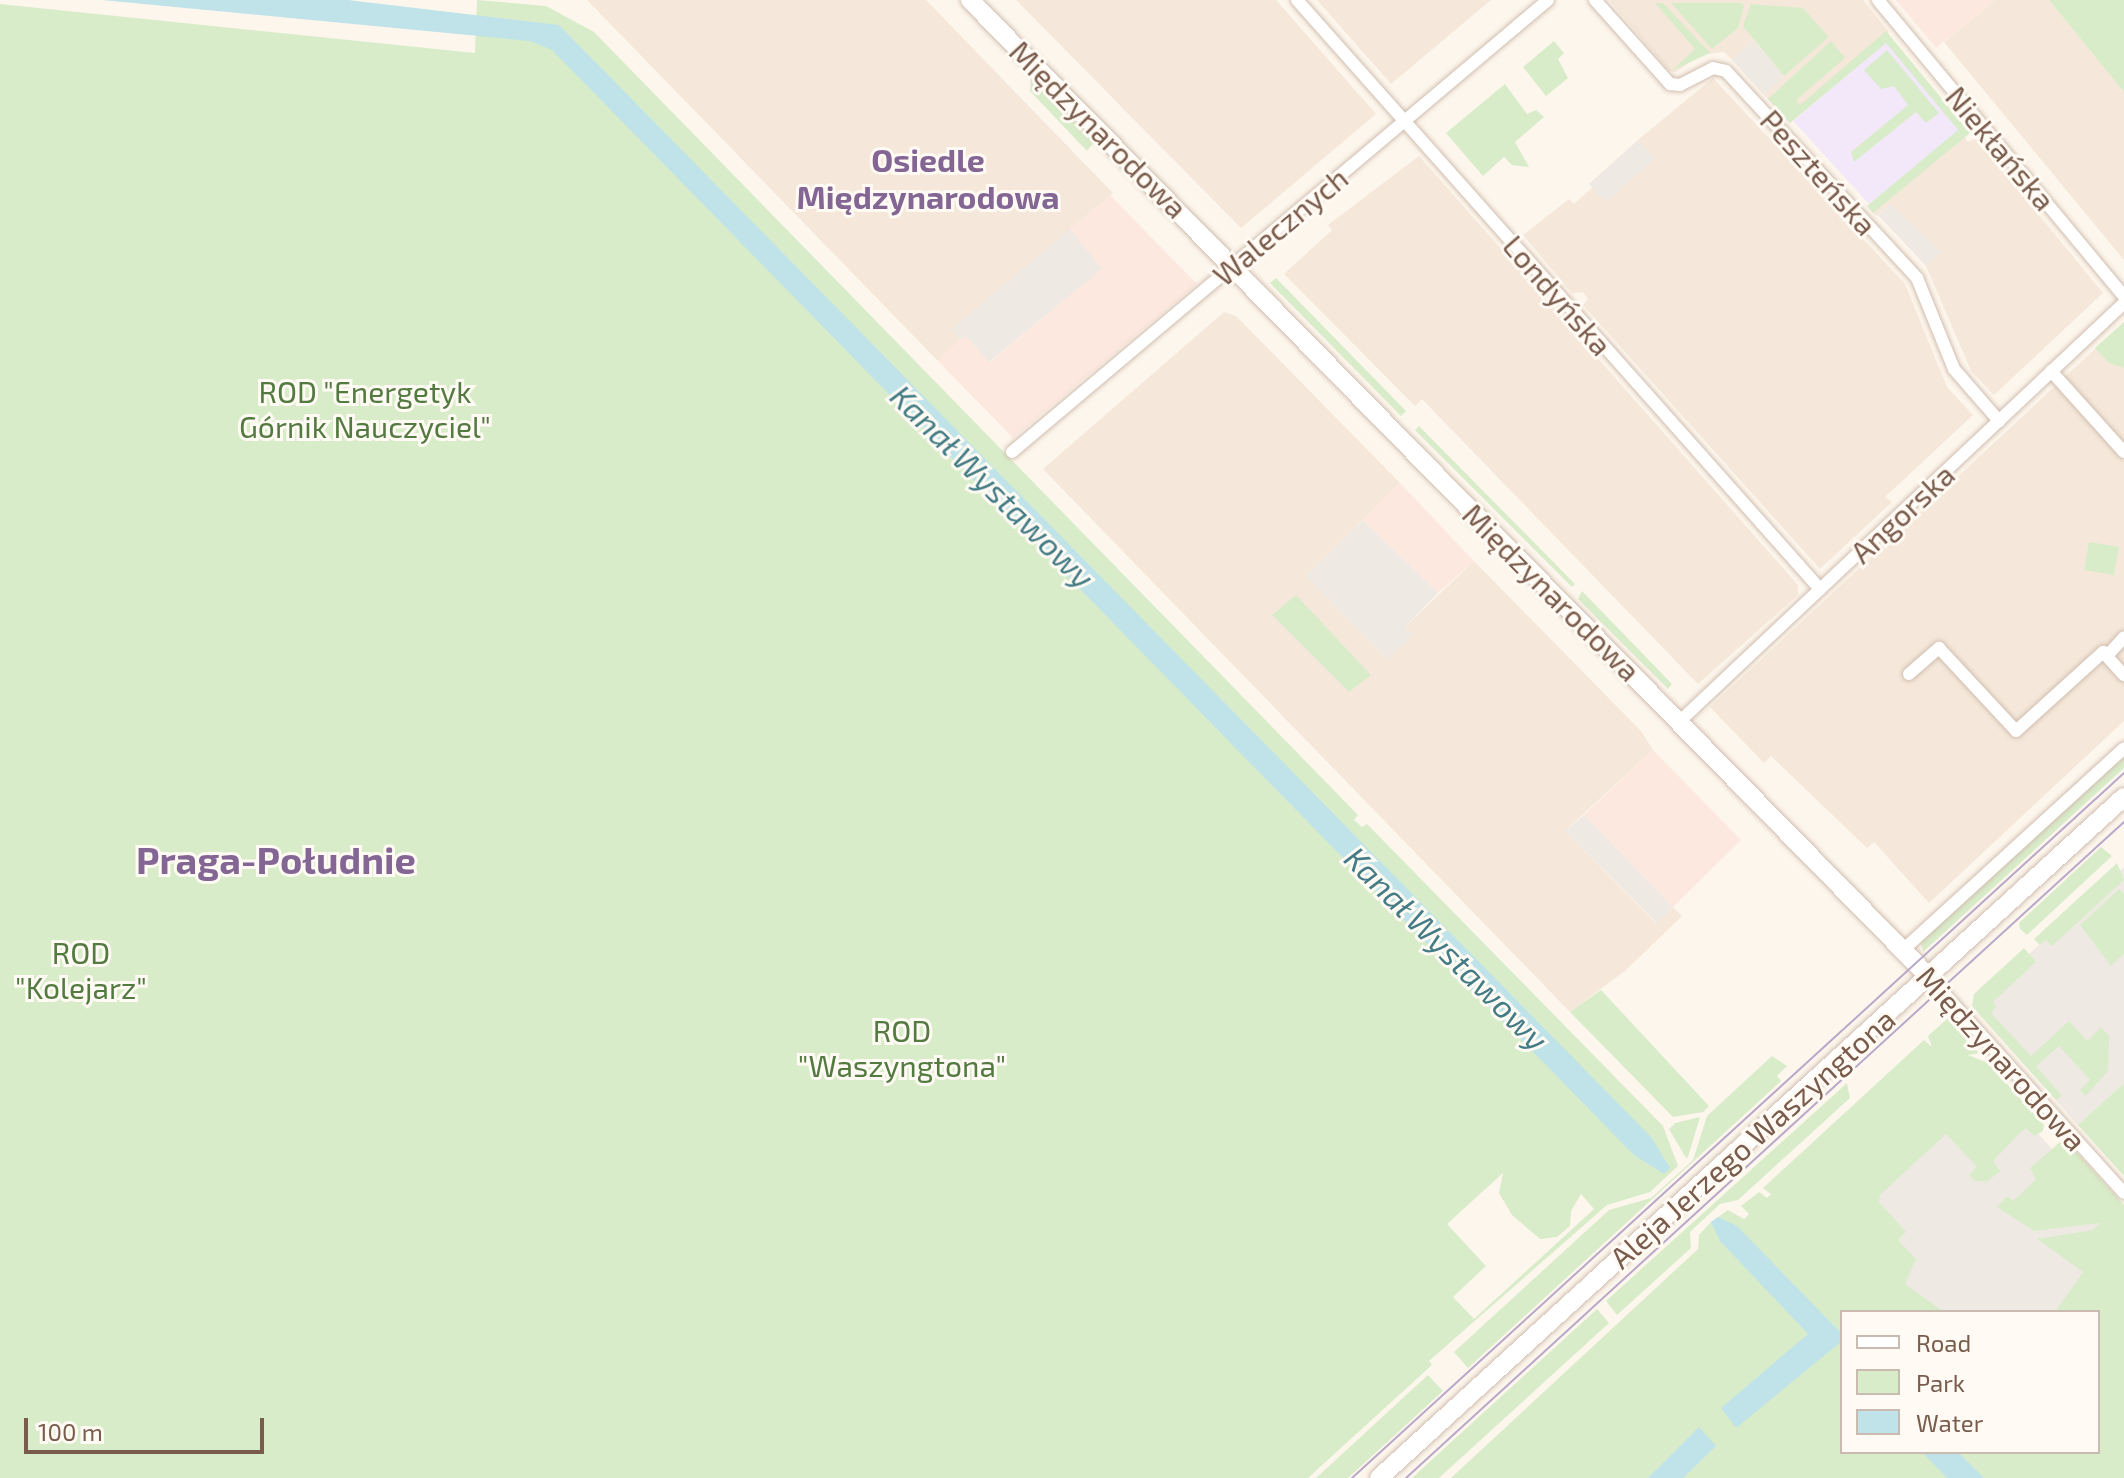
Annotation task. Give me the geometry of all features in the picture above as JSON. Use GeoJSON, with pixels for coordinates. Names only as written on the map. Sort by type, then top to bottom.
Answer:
{"type":"FeatureCollection","features":[{"type":"Feature","properties":{"kind":"street","name":"Międzynarodowa"},"geometry":{"type":"LineString","coordinates":[[970,0],[1903,950],[2124,1193]]}},
{"type":"Feature","properties":{"kind":"street","name":"Londyńska"},"geometry":{"type":"LineString","coordinates":[[1297,0],[1820,589]]}},
{"type":"Feature","properties":{"kind":"street","name":"Walecznych"},"geometry":{"type":"LineString","coordinates":[[1012,452],[1548,0]]}},
{"type":"Feature","properties":{"kind":"street","name":"Peszteńska"},"geometry":{"type":"LineString","coordinates":[[1595,0],[1670,84],[1680,85],[1713,68],[1726,71],[1917,278],[1954,369],[1999,421]]}},
{"type":"Feature","properties":{"kind":"street","name":"Niekłańska"},"geometry":{"type":"LineString","coordinates":[[1878,0],[2124,296]]}},
{"type":"Feature","properties":{"kind":"street","name":"Angorska"},"geometry":{"type":"LineString","coordinates":[[1680,721],[2124,303]]}},
{"type":"Feature","properties":{"kind":"street"},"geometry":{"type":"LineString","coordinates":[[2051,371],[2124,452]]}},
{"type":"Feature","properties":{"kind":"street"},"geometry":{"type":"LineString","coordinates":[[2107,656],[2124,637]]}},
{"type":"Feature","properties":{"kind":"street"},"geometry":{"type":"LineString","coordinates":[[1909,674],[1939,648],[2016,731],[2103,652],[2124,675]]}},
{"type":"Feature","properties":{"kind":"street"},"geometry":{"type":"LineString","coordinates":[[1903,950],[2124,748]]}},
{"type":"Feature","properties":{"kind":"street","name":"Aleja Jerzego Waszyngtona"},"geometry":{"type":"LineString","coordinates":[[1379,1478],[2124,797]]}},
{"type":"Feature","properties":{"kind":"shaded area"},"geometry":{"type":"Polygon","coordinates":[[[587,0],[926,0],[1113,193],[953,329],[961,339],[938,361],[587,0]]]}},
{"type":"Feature","properties":{"kind":"shaded area"},"geometry":{"type":"Polygon","coordinates":[[[1016,0],[1276,0],[1376,114],[1241,228],[1016,0]]]}},
{"type":"Feature","properties":{"kind":"shaded area"},"geometry":{"type":"Polygon","coordinates":[[[1317,0],[1491,0],[1391,84],[1317,0]]]}},
{"type":"Feature","properties":{"kind":"shaded area"},"geometry":{"type":"Polygon","coordinates":[[[1609,0],[1863,0],[1889,32],[1790,123],[1764,95],[1784,76],[1753,40],[1732,60],[1724,52],[1700,55],[1676,72],[1669,71],[1609,0]]]}},
{"type":"Feature","properties":{"kind":"shaded area"},"geometry":{"type":"Polygon","coordinates":[[[1896,0],[1995,0],[1936,48],[1896,0]]]}},
{"type":"Feature","properties":{"kind":"shaded area"},"geometry":{"type":"Polygon","coordinates":[[[1995,0],[2049,0],[2124,92],[2124,260],[1944,42],[1995,0]]]}},
{"type":"Feature","properties":{"kind":"shaded area"},"geometry":{"type":"Polygon","coordinates":[[[1753,40],[1784,76],[1764,95],[1732,60],[1753,40]]]}},
{"type":"Feature","properties":{"kind":"shaded area"},"geometry":{"type":"Polygon","coordinates":[[[1886,42],[1959,130],[1869,204],[1793,121],[1886,42]]]}},
{"type":"Feature","properties":{"kind":"shaded area"},"geometry":{"type":"Polygon","coordinates":[[[1713,78],[1905,284],[1947,387],[1973,415],[1885,497],[1892,502],[1820,569],[1583,305],[1588,299],[1583,292],[1572,293],[1523,235],[1569,199],[1574,204],[1593,187],[1606,201],[1654,159],[1638,140],[1713,78]]]}},
{"type":"Feature","properties":{"kind":"shaded area"},"geometry":{"type":"Polygon","coordinates":[[[1959,130],[1968,142],[1976,138],[2103,293],[1994,395],[1971,371],[1926,266],[1939,253],[1891,204],[1876,216],[1867,206],[1959,130]]]}},
{"type":"Feature","properties":{"kind":"shaded area"},"geometry":{"type":"Polygon","coordinates":[[[1638,140],[1655,159],[1605,202],[1589,184],[1638,140]]]}},
{"type":"Feature","properties":{"kind":"shaded area"},"geometry":{"type":"Polygon","coordinates":[[[1419,156],[1798,585],[1798,595],[1698,684],[1422,399],[1415,406],[1284,274],[1332,230],[1328,225],[1419,156]]]}},
{"type":"Feature","properties":{"kind":"shaded area"},"geometry":{"type":"Polygon","coordinates":[[[1110,195],[1197,284],[1013,438],[938,361],[965,335],[990,362],[1101,269],[1070,229],[1110,195]]]}},
{"type":"Feature","properties":{"kind":"shaded area"},"geometry":{"type":"Polygon","coordinates":[[[1891,204],[1941,252],[1926,266],[1878,215],[1891,204]]]}},
{"type":"Feature","properties":{"kind":"shaded area"},"geometry":{"type":"Polygon","coordinates":[[[1070,229],[1102,269],[989,362],[965,335],[961,339],[952,329],[1070,229]]]}},
{"type":"Feature","properties":{"kind":"shaded area"},"geometry":{"type":"Polygon","coordinates":[[[1224,312],[1236,316],[1400,483],[1306,576],[1387,659],[1413,635],[1405,627],[1474,561],[1641,731],[1653,750],[1565,831],[1656,923],[1673,907],[1682,916],[1626,970],[1570,1012],[1043,469],[1224,312]]]}},
{"type":"Feature","properties":{"kind":"shaded area"},"geometry":{"type":"Polygon","coordinates":[[[2124,322],[2124,721],[1929,903],[1874,842],[1867,848],[1771,756],[1764,763],[1710,707],[2124,322]]]}},
{"type":"Feature","properties":{"kind":"shaded area"},"geometry":{"type":"Polygon","coordinates":[[[1400,483],[1474,561],[1438,593],[1363,520],[1400,483]]]}},
{"type":"Feature","properties":{"kind":"shaded area"},"geometry":{"type":"Polygon","coordinates":[[[1363,520],[1438,593],[1405,627],[1414,635],[1387,659],[1306,576],[1363,520]]]}},
{"type":"Feature","properties":{"kind":"shaded area"},"geometry":{"type":"Polygon","coordinates":[[[1653,750],[1741,840],[1673,907],[1584,815],[1653,750]]]}},
{"type":"Feature","properties":{"kind":"shaded area"},"geometry":{"type":"Polygon","coordinates":[[[1584,815],[1673,907],[1657,923],[1565,831],[1584,815]]]}},
{"type":"Feature","properties":{"kind":"shaded area"},"geometry":{"type":"Polygon","coordinates":[[[2124,867],[2124,1083],[2078,1125],[1972,1006],[2124,867]]]}},
{"type":"Feature","properties":{"kind":"shaded area"},"geometry":{"type":"Polygon","coordinates":[[[1981,1069],[2124,1230],[2075,1310],[1921,1310],[1858,1213],[1981,1069]]]}},
{"type":"Feature","properties":{"kind":"green space"},"geometry":{"type":"Polygon","coordinates":[[[477,0],[546,6],[594,32],[1358,815],[1354,820],[1362,827],[1367,824],[1663,1126],[1678,1166],[1650,1192],[1607,1205],[1429,1361],[1432,1365],[1308,1478],[0,1478],[0,4],[475,53],[477,0]],[[1503,1173],[1447,1224],[1486,1266],[1453,1297],[1474,1319],[1594,1209],[1581,1194],[1571,1211],[1570,1226],[1557,1237],[1540,1239],[1512,1215],[1499,1193],[1503,1173]]]}},
{"type":"Feature","properties":{"kind":"green space"},"geometry":{"type":"Polygon","coordinates":[[[2049,0],[2124,0],[2124,92],[2101,64],[2049,0]]]}},
{"type":"Feature","properties":{"kind":"green space"},"geometry":{"type":"Polygon","coordinates":[[[1655,3],[1663,3],[1710,53],[1671,71],[1695,49],[1655,3]]]}},
{"type":"Feature","properties":{"kind":"green space"},"geometry":{"type":"Polygon","coordinates":[[[1671,3],[1742,3],[1744,6],[1738,28],[1712,49],[1671,3]]]}},
{"type":"Feature","properties":{"kind":"green space"},"geometry":{"type":"Polygon","coordinates":[[[1751,4],[1803,8],[1829,37],[1784,76],[1743,26],[1751,4]]]}},
{"type":"Feature","properties":{"kind":"green space"},"geometry":{"type":"Polygon","coordinates":[[[1886,31],[1970,133],[1873,213],[1867,206],[1958,130],[1886,43],[1790,123],[1768,99],[1831,41],[1845,58],[1796,100],[1800,105],[1886,31]]]}},
{"type":"Feature","properties":{"kind":"green space"},"geometry":{"type":"Polygon","coordinates":[[[1554,41],[1564,53],[1558,59],[1568,78],[1546,96],[1523,67],[1554,41]]]}},
{"type":"Feature","properties":{"kind":"green space"},"geometry":{"type":"Polygon","coordinates":[[[1887,50],[1939,113],[1926,123],[1916,112],[1854,162],[1851,152],[1908,105],[1894,86],[1881,89],[1864,70],[1887,50]]]}},
{"type":"Feature","properties":{"kind":"green space"},"geometry":{"type":"Polygon","coordinates":[[[1031,78],[1094,142],[1087,151],[1030,91],[1031,78]]]}},
{"type":"Feature","properties":{"kind":"green space"},"geometry":{"type":"Polygon","coordinates":[[[1505,84],[1527,114],[1536,110],[1544,117],[1515,142],[1529,167],[1512,165],[1504,157],[1483,176],[1446,133],[1505,84]]]}},
{"type":"Feature","properties":{"kind":"green space"},"geometry":{"type":"Polygon","coordinates":[[[1276,278],[1406,411],[1401,416],[1270,283],[1276,278]]]}},
{"type":"Feature","properties":{"kind":"green space"},"geometry":{"type":"Polygon","coordinates":[[[2124,322],[2124,368],[2109,363],[2095,348],[2124,322]]]}},
{"type":"Feature","properties":{"kind":"green space"},"geometry":{"type":"Polygon","coordinates":[[[1419,426],[1575,584],[1572,587],[1415,430],[1419,426]]]}},
{"type":"Feature","properties":{"kind":"green space"},"geometry":{"type":"Polygon","coordinates":[[[2089,542],[2119,547],[2114,575],[2084,570],[2089,542]]]}},
{"type":"Feature","properties":{"kind":"green space"},"geometry":{"type":"Polygon","coordinates":[[[1582,591],[1672,684],[1668,689],[1578,599],[1582,591]]]}},
{"type":"Feature","properties":{"kind":"green space"},"geometry":{"type":"Polygon","coordinates":[[[1296,595],[1371,675],[1349,692],[1272,615],[1296,595]]]}},
{"type":"Feature","properties":{"kind":"green space"},"geometry":{"type":"Polygon","coordinates":[[[2124,757],[2124,768],[1923,952],[1921,942],[2124,757]]]}},
{"type":"Feature","properties":{"kind":"green space"},"geometry":{"type":"Polygon","coordinates":[[[2101,847],[2112,856],[2027,935],[2020,929],[2019,923],[2101,847]]]}},
{"type":"Feature","properties":{"kind":"green space"},"geometry":{"type":"Polygon","coordinates":[[[2117,863],[2124,880],[2052,946],[2046,940],[2040,945],[2034,939],[2117,863]]]}},
{"type":"Feature","properties":{"kind":"green space"},"geometry":{"type":"Polygon","coordinates":[[[2119,889],[2124,894],[2124,954],[2111,966],[2080,925],[2119,889]]]}},
{"type":"Feature","properties":{"kind":"green space"},"geometry":{"type":"Polygon","coordinates":[[[2024,948],[2036,962],[1993,1002],[1996,1007],[1991,1013],[2031,1056],[2069,1021],[2087,1041],[2101,1027],[2109,1036],[2108,1071],[2086,1096],[2080,1090],[2090,1080],[2059,1046],[2036,1066],[2062,1096],[2056,1100],[1972,1006],[1974,994],[2024,948]]]}},
{"type":"Feature","properties":{"kind":"green space"},"geometry":{"type":"Polygon","coordinates":[[[1601,990],[1709,1106],[1703,1112],[1673,1117],[1570,1012],[1601,990]]]}},
{"type":"Feature","properties":{"kind":"green space"},"geometry":{"type":"Polygon","coordinates":[[[1948,1018],[1979,1053],[1968,1055],[1988,1063],[2044,1125],[2043,1131],[2034,1136],[2026,1128],[2018,1135],[1993,1161],[2000,1171],[1988,1181],[1975,1181],[1969,1175],[1977,1167],[1946,1134],[1880,1195],[1879,1202],[1906,1232],[1898,1240],[1916,1259],[1905,1284],[1941,1310],[1840,1310],[1840,1454],[2100,1454],[2100,1310],[2056,1310],[2083,1272],[2037,1239],[2093,1230],[2100,1223],[2034,1231],[1997,1207],[2007,1196],[2013,1201],[2036,1179],[2030,1168],[2060,1142],[2070,1145],[2124,1205],[2124,1478],[1451,1478],[1698,1249],[1699,1235],[1711,1222],[1728,1210],[1744,1219],[1749,1214],[1741,1206],[1759,1192],[1767,1198],[1771,1194],[1763,1188],[1924,1040],[1932,1047],[1928,1036],[1948,1018]]]}},
{"type":"Feature","properties":{"kind":"green space"},"geometry":{"type":"Polygon","coordinates":[[[1772,1056],[1787,1066],[1777,1076],[1781,1081],[1468,1368],[1454,1352],[1609,1210],[1651,1198],[1693,1160],[1707,1116],[1772,1056]]]}},
{"type":"Feature","properties":{"kind":"green space"},"geometry":{"type":"Polygon","coordinates":[[[1847,1083],[1850,1098],[1738,1200],[1720,1204],[1690,1232],[1691,1248],[1617,1315],[1606,1301],[1847,1083]]]}},
{"type":"Feature","properties":{"kind":"green space"},"geometry":{"type":"Polygon","coordinates":[[[2124,1083],[2124,1176],[2078,1125],[2124,1083]]]}},
{"type":"Feature","properties":{"kind":"green space"},"geometry":{"type":"Polygon","coordinates":[[[1700,1117],[1686,1158],[1669,1129],[1675,1123],[1700,1117]]]}},
{"type":"Feature","properties":{"kind":"green space"},"geometry":{"type":"Polygon","coordinates":[[[1597,1309],[1609,1323],[1439,1478],[1412,1478],[1597,1309]]]}},
{"type":"Feature","properties":{"kind":"green space"},"geometry":{"type":"Polygon","coordinates":[[[1428,1375],[1443,1391],[1348,1478],[1316,1478],[1428,1375]]]}},
{"type":"Feature","properties":{"kind":"water","name":"Kanał Wystawowy"},"geometry":{"type":"Polygon","coordinates":[[[102,0],[348,0],[559,25],[1651,1137],[1670,1168],[1664,1174],[1634,1155],[552,50],[530,41],[102,0]]]}},
{"type":"Feature","properties":{"kind":"water"},"geometry":{"type":"Polygon","coordinates":[[[1718,1217],[1737,1226],[1840,1332],[1840,1343],[1736,1428],[1721,1408],[1808,1334],[1720,1241],[1711,1222],[1718,1217]]]}},
{"type":"Feature","properties":{"kind":"water"},"geometry":{"type":"Polygon","coordinates":[[[1699,1427],[1716,1446],[1683,1478],[1648,1478],[1699,1427]]]}},
{"type":"Feature","properties":{"kind":"water"},"geometry":{"type":"Polygon","coordinates":[[[1924,1454],[1960,1454],[1984,1478],[1947,1478],[1924,1454]]]}},
{"type":"Feature","properties":{"kind":"tram line"},"geometry":{"type":"LineString","coordinates":[[1352,1478],[2124,773]]}},
{"type":"Feature","properties":{"kind":"tram line"},"geometry":{"type":"LineString","coordinates":[[1406,1478],[2124,822]]}},
{"type":"Feature","properties":{"kind":"district","name":"Osiedle Międzynarodowa"},"geometry":{"type":"Point","coordinates":[928,178]}},
{"type":"Feature","properties":{"kind":"district","name":"Praga-Południe"},"geometry":{"type":"Point","coordinates":[276,860]}},
{"type":"Feature","properties":{"kind":"park label","name":"ROD \"Energetyk Górnik Nauczyciel\""},"geometry":{"type":"Point","coordinates":[365,408]}},
{"type":"Feature","properties":{"kind":"park label","name":"ROD \"Kolejarz\""},"geometry":{"type":"Point","coordinates":[81,969]}},
{"type":"Feature","properties":{"kind":"park label","name":"ROD \"Waszyngtona\""},"geometry":{"type":"Point","coordinates":[902,1047]}}]}
